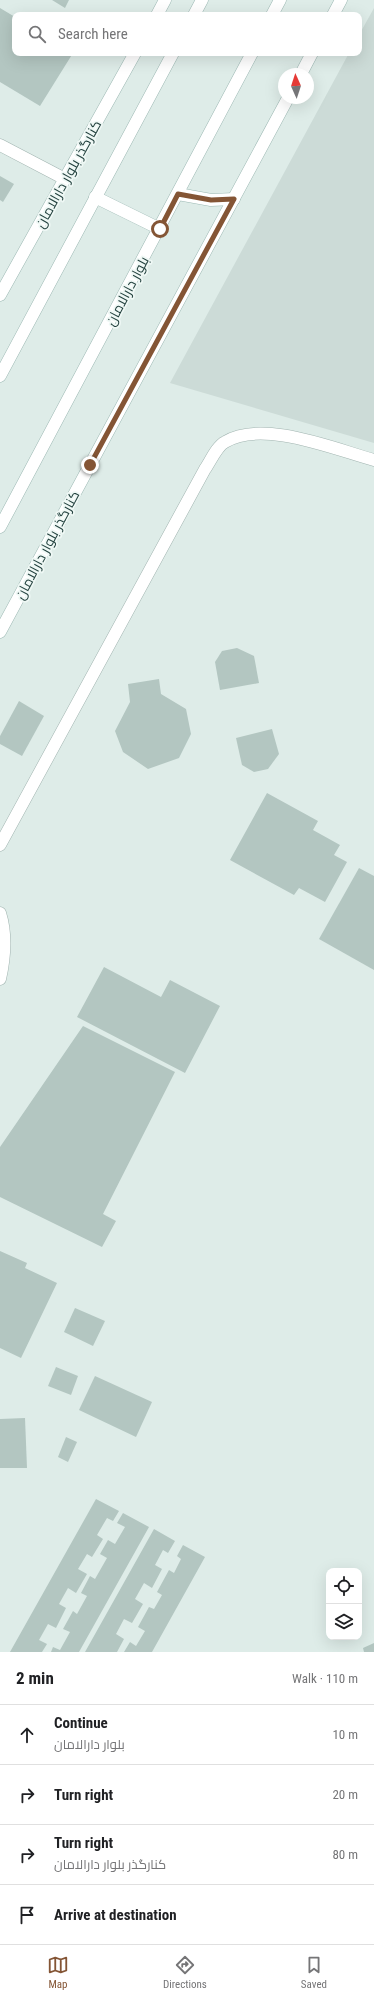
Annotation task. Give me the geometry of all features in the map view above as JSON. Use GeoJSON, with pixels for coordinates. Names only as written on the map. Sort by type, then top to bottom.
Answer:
{"type":"FeatureCollection","features":[{"type":"Feature","properties":{"kind":"street"},"geometry":{"type":"LineString","coordinates":[[159,12],[165,0]]}},
{"type":"Feature","properties":{"kind":"street"},"geometry":{"type":"LineString","coordinates":[[196,12],[202,0]]}},
{"type":"Feature","properties":{"kind":"street"},"geometry":{"type":"LineString","coordinates":[[274,12],[280,0]]}},
{"type":"Feature","properties":{"kind":"street"},"geometry":{"type":"LineString","coordinates":[[335,12],[341,0]]}},
{"type":"Feature","properties":{"kind":"street","name":"کنارگذر بلوار دارالامان"},"geometry":{"type":"LineString","coordinates":[[0,295],[133,56]]}},
{"type":"Feature","properties":{"kind":"street"},"geometry":{"type":"LineString","coordinates":[[0,376],[171,56]]}},
{"type":"Feature","properties":{"kind":"street","name":"بلوار دارالامان"},"geometry":{"type":"LineString","coordinates":[[0,527],[160,229],[250,56]]}},
{"type":"Feature","properties":{"kind":"street"},"geometry":{"type":"LineString","coordinates":[[304,68],[310,56]]}},
{"type":"Feature","properties":{"kind":"street","name":"کنارگذر بلوار دارالامان"},"geometry":{"type":"LineString","coordinates":[[0,632],[285,104]]}},
{"type":"Feature","properties":{"kind":"street"},"geometry":{"type":"LineString","coordinates":[[0,145],[65,179]]}},
{"type":"Feature","properties":{"kind":"street"},"geometry":{"type":"LineString","coordinates":[[178,194],[211,200],[234,199]]}},
{"type":"Feature","properties":{"kind":"street"},"geometry":{"type":"LineString","coordinates":[[95,197],[160,229]]}},
{"type":"Feature","properties":{"kind":"street"},"geometry":{"type":"LineString","coordinates":[[0,845],[205,469],[223,442],[242,434],[285,435],[374,460]]}},
{"type":"Feature","properties":{"kind":"street"},"geometry":{"type":"LineString","coordinates":[[0,913],[3,923],[6,956],[0,979]]}},
{"type":"Feature","properties":{"kind":"shaded area"},"geometry":{"type":"Polygon","coordinates":[[[374,8],[374,443],[170,383],[347,56],[362,56],[362,30],[374,8]]]}},
{"type":"Feature","properties":{"kind":"building"},"geometry":{"type":"Polygon","coordinates":[[[52,0],[69,0],[65,8],[52,0]]]}},
{"type":"Feature","properties":{"kind":"building"},"geometry":{"type":"Polygon","coordinates":[[[0,8],[12,15],[12,56],[71,56],[40,106],[0,82],[0,8]]]}},
{"type":"Feature","properties":{"kind":"building"},"geometry":{"type":"Polygon","coordinates":[[[0,176],[14,184],[3,202],[0,200],[0,176]]]}},
{"type":"Feature","properties":{"kind":"building"},"geometry":{"type":"Polygon","coordinates":[[[237,648],[254,656],[259,683],[220,690],[215,662],[222,651],[237,648]]]}},
{"type":"Feature","properties":{"kind":"building"},"geometry":{"type":"Polygon","coordinates":[[[159,679],[161,694],[186,709],[191,734],[179,758],[148,769],[123,752],[115,731],[130,702],[128,684],[159,679]]]}},
{"type":"Feature","properties":{"kind":"building"},"geometry":{"type":"Polygon","coordinates":[[[19,701],[44,716],[22,756],[0,744],[0,736],[19,701]]]}},
{"type":"Feature","properties":{"kind":"building"},"geometry":{"type":"Polygon","coordinates":[[[272,729],[279,754],[268,769],[254,772],[242,765],[236,738],[272,729]]]}},
{"type":"Feature","properties":{"kind":"building"},"geometry":{"type":"Polygon","coordinates":[[[267,793],[318,821],[313,830],[340,845],[334,855],[347,862],[325,902],[299,888],[294,895],[230,860],[267,793]]]}},
{"type":"Feature","properties":{"kind":"building"},"geometry":{"type":"Polygon","coordinates":[[[359,868],[374,876],[374,970],[319,939],[359,868]]]}},
{"type":"Feature","properties":{"kind":"building"},"geometry":{"type":"Polygon","coordinates":[[[104,967],[161,997],[170,980],[220,1006],[185,1073],[77,1017],[104,967]]]}},
{"type":"Feature","properties":{"kind":"building"},"geometry":{"type":"Polygon","coordinates":[[[83,1026],[175,1072],[103,1214],[116,1221],[102,1247],[0,1197],[0,1147],[83,1026]]]}},
{"type":"Feature","properties":{"kind":"building"},"geometry":{"type":"Polygon","coordinates":[[[0,1251],[27,1263],[25,1268],[57,1283],[21,1358],[0,1348],[0,1251]]]}},
{"type":"Feature","properties":{"kind":"building"},"geometry":{"type":"Polygon","coordinates":[[[75,1308],[105,1321],[93,1346],[64,1332],[75,1308]]]}},
{"type":"Feature","properties":{"kind":"building"},"geometry":{"type":"Polygon","coordinates":[[[56,1367],[78,1376],[71,1395],[48,1386],[56,1367]]]}},
{"type":"Feature","properties":{"kind":"building"},"geometry":{"type":"Polygon","coordinates":[[[95,1376],[152,1402],[136,1437],[79,1410],[95,1376]]]}},
{"type":"Feature","properties":{"kind":"building"},"geometry":{"type":"Polygon","coordinates":[[[25,1418],[27,1468],[0,1468],[0,1419],[25,1418]]]}},
{"type":"Feature","properties":{"kind":"building"},"geometry":{"type":"Polygon","coordinates":[[[66,1437],[77,1442],[68,1462],[58,1457],[66,1437]]]}},
{"type":"Feature","properties":{"kind":"building"},"geometry":{"type":"Polygon","coordinates":[[[96,1499],[119,1511],[113,1521],[107,1518],[97,1535],[103,1539],[92,1557],[87,1554],[78,1569],[87,1574],[76,1593],[68,1588],[59,1604],[66,1608],[56,1628],[48,1624],[39,1640],[47,1644],[42,1652],[10,1652],[96,1499]]]}},
{"type":"Feature","properties":{"kind":"building"},"geometry":{"type":"Polygon","coordinates":[[[123,1513],[149,1527],[79,1652],[51,1652],[53,1647],[60,1650],[70,1632],[63,1629],[73,1611],[77,1614],[87,1596],[81,1593],[90,1576],[95,1579],[107,1558],[100,1554],[108,1540],[115,1544],[125,1527],[117,1523],[123,1513]]]}},
{"type":"Feature","properties":{"kind":"building"},"geometry":{"type":"Polygon","coordinates":[[[154,1529],[175,1541],[168,1553],[163,1550],[155,1565],[162,1569],[152,1588],[144,1583],[135,1599],[143,1604],[132,1623],[124,1619],[116,1634],[124,1639],[117,1652],[85,1652],[154,1529]]]}},
{"type":"Feature","properties":{"kind":"building"},"geometry":{"type":"Polygon","coordinates":[[[183,1545],[205,1557],[152,1652],[124,1652],[130,1642],[136,1646],[145,1631],[138,1627],[149,1607],[154,1609],[162,1595],[157,1592],[169,1570],[174,1573],[181,1559],[177,1556],[183,1545]]]}},
{"type":"Feature","properties":{"kind":"building"},"geometry":{"type":"Polygon","coordinates":[[[374,1643],[374,1652],[364,1652],[363,1648],[374,1643]]]}},
{"type":"Feature","properties":{"kind":"route"},"geometry":{"type":"LineString","coordinates":[[90,465],[234,199],[211,200],[178,194],[160,229]]}}]}
